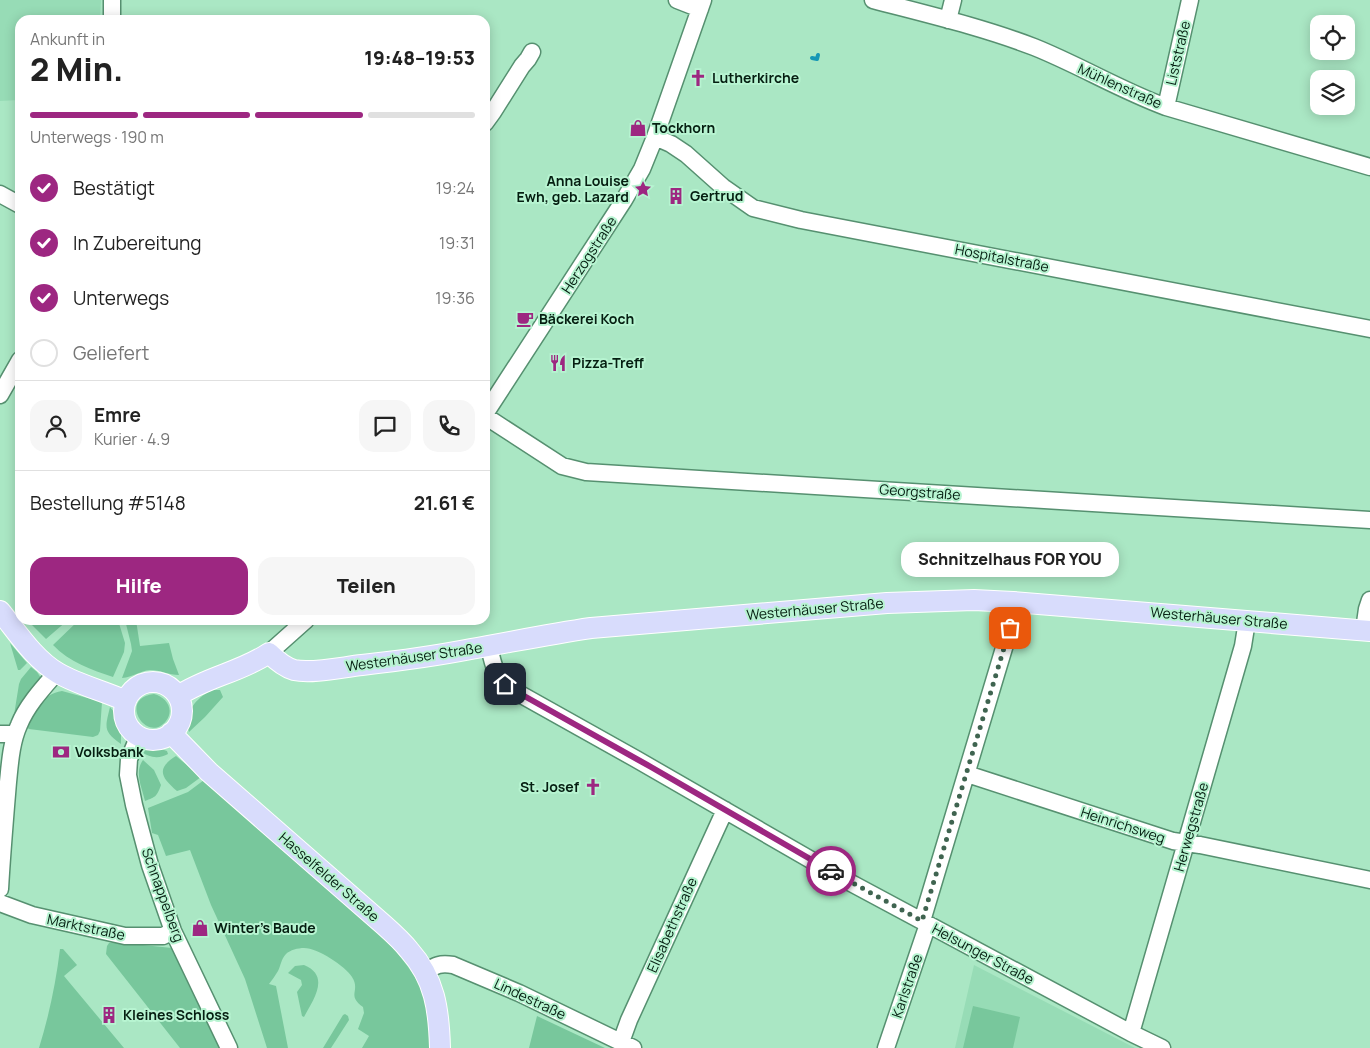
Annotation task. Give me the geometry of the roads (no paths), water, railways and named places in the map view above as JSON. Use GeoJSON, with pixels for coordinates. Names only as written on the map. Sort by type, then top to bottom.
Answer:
{"type":"FeatureCollection","features":[{"type":"Feature","properties":{"kind":"main road","name":"Westerhäuser Straße"},"geometry":{"type":"LineString","coordinates":[[269,653],[277,661],[294,670],[311,671],[405,660],[591,628],[887,603],[974,600],[1247,620],[1367,631]]}},
{"type":"Feature","properties":{"kind":"main road"},"geometry":{"type":"LineString","coordinates":[[0,611],[32,650],[57,672],[126,701]]}},
{"type":"Feature","properties":{"kind":"main road"},"geometry":{"type":"LineString","coordinates":[[178,696],[203,682],[250,664],[269,653]]}},
{"type":"Feature","properties":{"kind":"main road"},"geometry":{"type":"LineString","coordinates":[[150,682],[160,683],[168,686],[178,696],[182,707],[181,718],[176,728],[162,738],[152,740],[139,736],[127,722],[126,701],[134,689],[142,684],[150,682]]}},
{"type":"Feature","properties":{"kind":"main road","name":"Hasselfelder Straße"},"geometry":{"type":"LineString","coordinates":[[171,733],[209,772],[409,949],[425,972],[432,987],[439,1022],[440,1048]]}},
{"type":"Feature","properties":{"kind":"street"},"geometry":{"type":"LineString","coordinates":[[112,0],[112,15]]}},
{"type":"Feature","properties":{"kind":"street"},"geometry":{"type":"LineString","coordinates":[[677,0],[701,4]]}},
{"type":"Feature","properties":{"kind":"street","name":"Mühlenstraße"},"geometry":{"type":"LineString","coordinates":[[873,0],[948,20],[1033,47],[1166,107],[1370,167]]}},
{"type":"Feature","properties":{"kind":"street"},"geometry":{"type":"LineString","coordinates":[[948,20],[953,0]]}},
{"type":"Feature","properties":{"kind":"street","name":"Liststraße"},"geometry":{"type":"LineString","coordinates":[[1166,107],[1190,0]]}},
{"type":"Feature","properties":{"kind":"street","name":"Herzogstraße"},"geometry":{"type":"LineString","coordinates":[[490,407],[642,169],[701,4]]}},
{"type":"Feature","properties":{"kind":"street"},"geometry":{"type":"LineString","coordinates":[[490,116],[532,52]]}},
{"type":"Feature","properties":{"kind":"street","name":"Hospitalstraße"},"geometry":{"type":"LineString","coordinates":[[655,137],[671,144],[686,154],[723,187],[753,208],[801,220],[1370,329]]}},
{"type":"Feature","properties":{"kind":"street"},"geometry":{"type":"LineString","coordinates":[[0,194],[15,202]]}},
{"type":"Feature","properties":{"kind":"street"},"geometry":{"type":"LineString","coordinates":[[0,396],[15,369]]}},
{"type":"Feature","properties":{"kind":"street","name":"Georgstraße"},"geometry":{"type":"LineString","coordinates":[[490,418],[562,466],[586,472],[1370,520]]}},
{"type":"Feature","properties":{"kind":"street"},"geometry":{"type":"LineString","coordinates":[[1367,631],[1367,609],[1370,600]]}},
{"type":"Feature","properties":{"kind":"street","name":"Karlstraße"},"geometry":{"type":"LineString","coordinates":[[886,1048],[925,922],[1010,628],[1013,602]]}},
{"type":"Feature","properties":{"kind":"street","name":"Herwegstraße"},"geometry":{"type":"LineString","coordinates":[[1131,1033],[1243,646],[1247,620]]}},
{"type":"Feature","properties":{"kind":"street"},"geometry":{"type":"LineString","coordinates":[[269,653],[300,625]]}},
{"type":"Feature","properties":{"kind":"street","name":"Helsunger Straße"},"geometry":{"type":"LineString","coordinates":[[489,646],[493,667],[498,677],[511,688],[851,883],[1162,1048]]}},
{"type":"Feature","properties":{"kind":"street"},"geometry":{"type":"LineString","coordinates":[[0,890],[11,761],[8,734],[57,672]]}},
{"type":"Feature","properties":{"kind":"street","name":"Schnappelberg"},"geometry":{"type":"LineString","coordinates":[[139,736],[129,759],[128,775],[130,791],[150,866],[173,931],[229,1048]]}},
{"type":"Feature","properties":{"kind":"street","name":"Heinrichsweg"},"geometry":{"type":"LineString","coordinates":[[967,774],[1173,841],[1370,880]]}},
{"type":"Feature","properties":{"kind":"street","name":"Elisabethstraße"},"geometry":{"type":"LineString","coordinates":[[627,1045],[629,1020],[725,810]]}},
{"type":"Feature","properties":{"kind":"street","name":"Marktstraße"},"geometry":{"type":"LineString","coordinates":[[0,903],[32,915],[125,936],[163,936],[173,931]]}},
{"type":"Feature","properties":{"kind":"street","name":"Lindestraße"},"geometry":{"type":"LineString","coordinates":[[425,972],[436,965],[453,965],[519,993],[627,1045]]}},
{"type":"Feature","properties":{"kind":"waterway"},"geometry":{"type":"LineString","coordinates":[[812,58],[817,59],[818,55]]}},
{"type":"Feature","properties":{"kind":"place","name":"Lutherkirche"},"geometry":{"type":"Point","coordinates":[698,78]}},
{"type":"Feature","properties":{"kind":"place","name":"Tockhorn"},"geometry":{"type":"Point","coordinates":[638,128]}},
{"type":"Feature","properties":{"kind":"place","name":"Anna Louise Ewh, geb. Lazard"},"geometry":{"type":"Point","coordinates":[643,189]}},
{"type":"Feature","properties":{"kind":"place","name":"Gertrud"},"geometry":{"type":"Point","coordinates":[676,196]}},
{"type":"Feature","properties":{"kind":"place","name":"Bäckerei Koch"},"geometry":{"type":"Point","coordinates":[525,319]}},
{"type":"Feature","properties":{"kind":"place","name":"Pizza-Treff"},"geometry":{"type":"Point","coordinates":[558,363]}},
{"type":"Feature","properties":{"kind":"place","name":"Schnitzelhaus FOR YOU"},"geometry":{"type":"Point","coordinates":[1010,628]}},
{"type":"Feature","properties":{"kind":"place","name":"Volksbank"},"geometry":{"type":"Point","coordinates":[61,752]}},
{"type":"Feature","properties":{"kind":"place","name":"St. Josef"},"geometry":{"type":"Point","coordinates":[593,787]}},
{"type":"Feature","properties":{"kind":"place","name":"Winter's Baude"},"geometry":{"type":"Point","coordinates":[200,928]}},
{"type":"Feature","properties":{"kind":"place","name":"Kleines Schloss"},"geometry":{"type":"Point","coordinates":[109,1015]}}]}
